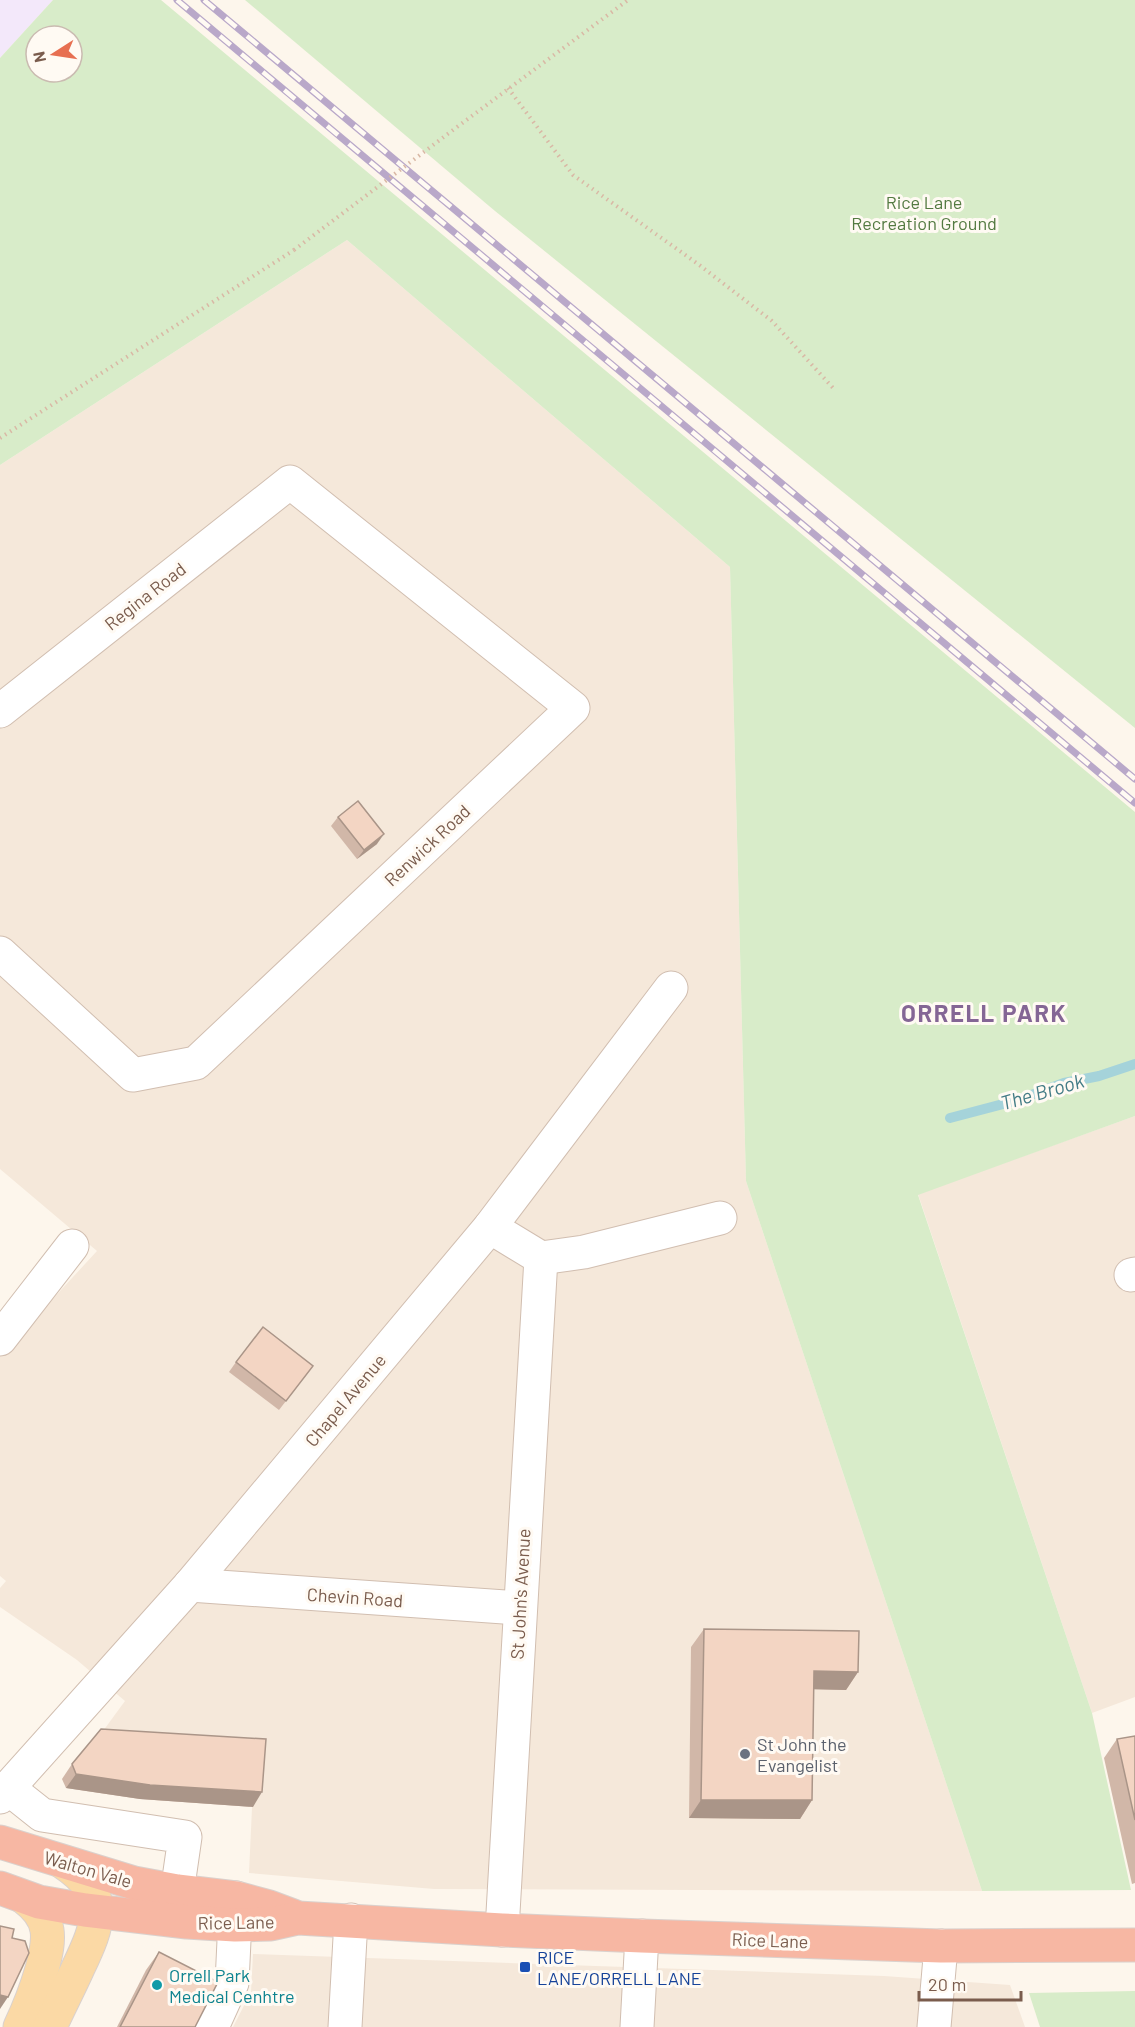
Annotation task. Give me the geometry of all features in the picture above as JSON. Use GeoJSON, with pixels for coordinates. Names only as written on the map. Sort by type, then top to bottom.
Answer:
{"type":"FeatureCollection","features":[{"type":"Feature","properties":{"kind":"highway","name":"Walton Vale"},"geometry":{"type":"LineString","coordinates":[[0,1842],[167,1899]]}},
{"type":"Feature","properties":{"kind":"highway","name":"Walton Vale"},"geometry":{"type":"LineString","coordinates":[[13,1893],[140,1917],[167,1899]]}},
{"type":"Feature","properties":{"kind":"highway","name":"Rice Lane"},"geometry":{"type":"LineString","coordinates":[[167,1899],[235,1912],[269,1907],[298,1918],[502,1930],[941,1946],[1135,1945]]}},
{"type":"Feature","properties":{"kind":"main road"},"geometry":{"type":"LineString","coordinates":[[50,2027],[93,1937],[89,1885],[81,1874],[64,1863]]}},
{"type":"Feature","properties":{"kind":"main road"},"geometry":{"type":"LineString","coordinates":[[20,2027],[34,1996],[49,1944],[57,1927],[108,1891],[122,1888],[167,1899]]}},
{"type":"Feature","properties":{"kind":"main road"},"geometry":{"type":"LineString","coordinates":[[13,1893],[36,1906],[48,1931],[49,1944]]}},
{"type":"Feature","properties":{"kind":"main road"},"geometry":{"type":"LineString","coordinates":[[90,1945],[102,1931],[113,1923],[140,1917]]}},
{"type":"Feature","properties":{"kind":"street","name":"Regina Road"},"geometry":{"type":"LineString","coordinates":[[0,711],[290,482]]}},
{"type":"Feature","properties":{"kind":"street","name":"Renwick Road"},"geometry":{"type":"LineString","coordinates":[[0,953],[133,1076],[196,1063],[573,708],[290,482]]}},
{"type":"Feature","properties":{"kind":"street","name":"Chapel Avenue"},"geometry":{"type":"LineString","coordinates":[[4,1792],[190,1585],[490,1227],[671,988]]}},
{"type":"Feature","properties":{"kind":"street"},"geometry":{"type":"LineString","coordinates":[[490,1227],[541,1258],[584,1252],[720,1218]]}},
{"type":"Feature","properties":{"kind":"street"},"geometry":{"type":"LineString","coordinates":[[0,1339],[72,1246]]}},
{"type":"Feature","properties":{"kind":"street","name":"St John's Avenue"},"geometry":{"type":"LineString","coordinates":[[502,1930],[541,1258]]}},
{"type":"Feature","properties":{"kind":"street","name":"Chevin Road"},"geometry":{"type":"LineString","coordinates":[[190,1585],[519,1608]]}},
{"type":"Feature","properties":{"kind":"street"},"geometry":{"type":"LineString","coordinates":[[4,1792],[42,1815],[185,1837],[167,1899]]}},
{"type":"Feature","properties":{"kind":"street"},"geometry":{"type":"LineString","coordinates":[[212,2027],[232,1983],[235,1912]]}},
{"type":"Feature","properties":{"kind":"street"},"geometry":{"type":"LineString","coordinates":[[345,2027],[351,1920]]}},
{"type":"Feature","properties":{"kind":"street"},"geometry":{"type":"LineString","coordinates":[[637,2027],[642,1936]]}},
{"type":"Feature","properties":{"kind":"street"},"geometry":{"type":"LineString","coordinates":[[934,2027],[941,1946]]}},
{"type":"Feature","properties":{"kind":"path"},"geometry":{"type":"LineString","coordinates":[[0,438],[294,250],[508,87],[628,0]]}},
{"type":"Feature","properties":{"kind":"path"},"geometry":{"type":"LineString","coordinates":[[508,87],[573,176],[698,264],[772,321],[834,389]]}},
{"type":"Feature","properties":{"kind":"shaded area"},"geometry":{"type":"Polygon","coordinates":[[[0,0],[53,0],[31,24],[24,24],[24,32],[0,58],[0,0]]]}},
{"type":"Feature","properties":{"kind":"shaded area"},"geometry":{"type":"Polygon","coordinates":[[[347,240],[730,567],[746,1181],[982,1891],[434,1889],[249,1873],[255,1743],[103,1731],[125,1701],[77,1660],[0,1607],[0,1588],[6,1581],[0,1576],[0,1356],[97,1251],[0,1169],[0,465],[347,240]]]}},
{"type":"Feature","properties":{"kind":"shaded area"},"geometry":{"type":"Polygon","coordinates":[[[1135,1116],[1135,1697],[1092,1713],[918,1194],[1135,1116]]]}},
{"type":"Feature","properties":{"kind":"shaded area"},"geometry":{"type":"Polygon","coordinates":[[[253,1954],[884,1976],[1010,1985],[1025,2027],[233,2027],[251,1992],[253,1954]]]}},
{"type":"Feature","properties":{"kind":"green space"},"geometry":{"type":"Polygon","coordinates":[[[53,0],[161,0],[1135,812],[1135,1116],[918,1195],[1092,1713],[1131,1890],[982,1891],[746,1181],[730,567],[347,240],[0,465],[0,58],[24,32],[24,84],[84,84],[84,24],[31,24],[53,0]]]}},
{"type":"Feature","properties":{"kind":"green space","name":"Rice Lane Recreation Ground"},"geometry":{"type":"Polygon","coordinates":[[[245,0],[1135,0],[1135,728],[495,211],[245,0]]]}},
{"type":"Feature","properties":{"kind":"green space"},"geometry":{"type":"Polygon","coordinates":[[[1135,1991],[1135,2027],[1040,2027],[1029,1993],[1135,1991]]]}},
{"type":"Feature","properties":{"kind":"building"},"geometry":{"type":"Polygon","coordinates":[[[358,801],[384,834],[364,850],[338,817],[358,801]]]}},
{"type":"Feature","properties":{"kind":"building"},"geometry":{"type":"Polygon","coordinates":[[[263,1327],[313,1366],[286,1401],[236,1362],[263,1327]]]}},
{"type":"Feature","properties":{"kind":"building","name":"St John the Evangelist"},"geometry":{"type":"Polygon","coordinates":[[[704,1629],[859,1631],[858,1672],[814,1671],[812,1800],[701,1800],[704,1629]]]}},
{"type":"Feature","properties":{"kind":"building"},"geometry":{"type":"Polygon","coordinates":[[[101,1729],[266,1739],[262,1792],[150,1785],[76,1774],[72,1764],[101,1729]]]}},
{"type":"Feature","properties":{"kind":"building"},"geometry":{"type":"Polygon","coordinates":[[[1135,1736],[1135,1820],[1117,1739],[1135,1736]]]}},
{"type":"Feature","properties":{"kind":"building"},"geometry":{"type":"Polygon","coordinates":[[[0,1926],[14,1929],[12,1938],[25,1941],[29,1953],[8,1997],[0,1995],[0,1926]]]}},
{"type":"Feature","properties":{"kind":"building","name":"Orrell Park Medical Cenhtre"},"geometry":{"type":"Polygon","coordinates":[[[159,1952],[218,1982],[195,2027],[120,2027],[159,1952]]]}},
{"type":"Feature","properties":{"kind":"waterway","name":"The Brook"},"geometry":{"type":"LineString","coordinates":[[950,1118],[1135,1064]]}},
{"type":"Feature","properties":{"kind":"railway"},"geometry":{"type":"LineString","coordinates":[[177,0],[1135,803]]}},
{"type":"Feature","properties":{"kind":"railway"},"geometry":{"type":"LineString","coordinates":[[204,0],[1135,779]]}},
{"type":"Feature","properties":{"kind":"place","name":"St John the Evangelist"},"geometry":{"type":"Point","coordinates":[745,1754]}},
{"type":"Feature","properties":{"kind":"place","name":"RICE LANE/ORRELL LANE"},"geometry":{"type":"Point","coordinates":[525,1967]}},
{"type":"Feature","properties":{"kind":"place","name":"Orrell Park Medical Cenhtre"},"geometry":{"type":"Point","coordinates":[157,1985]}},
{"type":"Feature","properties":{"kind":"district","name":"ORRELL PARK"},"geometry":{"type":"Point","coordinates":[984,1012]}}]}
